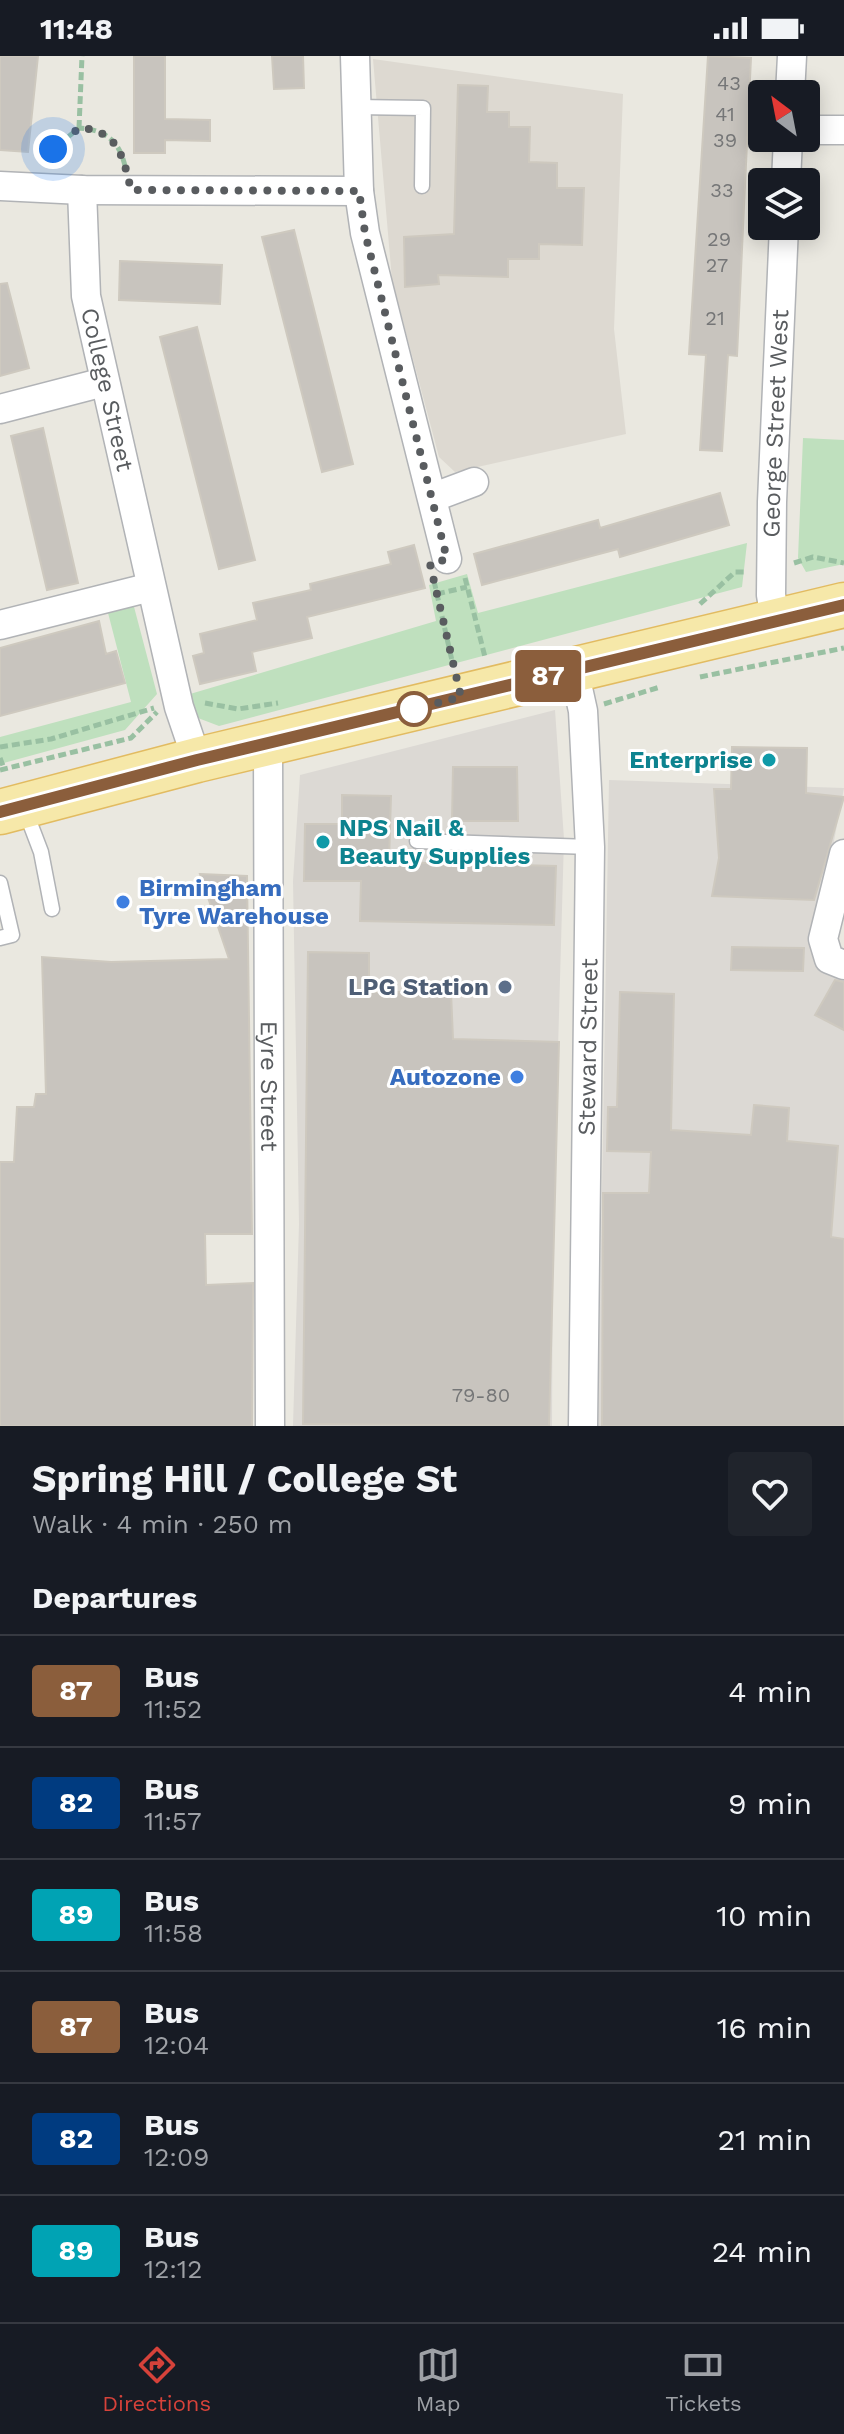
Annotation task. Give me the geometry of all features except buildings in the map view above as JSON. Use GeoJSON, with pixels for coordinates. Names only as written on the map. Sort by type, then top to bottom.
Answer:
{"type":"FeatureCollection","features":[{"type":"Feature","properties":{"kind":"main road"},"geometry":{"type":"LineString","coordinates":[[12,809],[197,760],[775,619],[844,605]]}},
{"type":"Feature","properties":{"kind":"street"},"geometry":{"type":"LineString","coordinates":[[355,56],[359,191],[365,233],[434,497],[447,559]]}},
{"type":"Feature","properties":{"kind":"street"},"geometry":{"type":"LineString","coordinates":[[791,80],[792,56]]}},
{"type":"Feature","properties":{"kind":"street"},"geometry":{"type":"LineString","coordinates":[[820,130],[844,130]]}},
{"type":"Feature","properties":{"kind":"street"},"geometry":{"type":"LineString","coordinates":[[0,186],[82,190],[359,191]]}},
{"type":"Feature","properties":{"kind":"street","name":"College Street"},"geometry":{"type":"LineString","coordinates":[[82,190],[86,296],[151,587],[179,702],[197,760]]}},
{"type":"Feature","properties":{"kind":"street","name":"George Street West"},"geometry":{"type":"LineString","coordinates":[[775,619],[771,595],[772,502],[783,240]]}},
{"type":"Feature","properties":{"kind":"street"},"geometry":{"type":"LineString","coordinates":[[0,409],[104,382]]}},
{"type":"Feature","properties":{"kind":"street"},"geometry":{"type":"LineString","coordinates":[[434,497],[474,482]]}},
{"type":"Feature","properties":{"kind":"street"},"geometry":{"type":"LineString","coordinates":[[0,625],[151,587]]}},
{"type":"Feature","properties":{"kind":"street","name":"Steward Street"},"geometry":{"type":"LineString","coordinates":[[574,670],[583,711],[590,847],[583,1426]]}},
{"type":"Feature","properties":{"kind":"street","name":"Eyre Street"},"geometry":{"type":"LineString","coordinates":[[268,744],[270,1426]]}},
{"type":"Feature","properties":{"kind":"street"},"geometry":{"type":"LineString","coordinates":[[844,854],[823,939],[829,959],[844,965]]}},
{"type":"Feature","properties":{"kind":"lane"},"geometry":{"type":"LineString","coordinates":[[356,107],[423,108],[422,186]]}},
{"type":"Feature","properties":{"kind":"lane"},"geometry":{"type":"LineString","coordinates":[[12,809],[41,852],[52,909]]}},
{"type":"Feature","properties":{"kind":"lane"},"geometry":{"type":"LineString","coordinates":[[417,841],[590,847]]}},
{"type":"Feature","properties":{"kind":"lane"},"geometry":{"type":"LineString","coordinates":[[0,883],[12,935],[0,938]]}},
{"type":"Feature","properties":{"kind":"path"},"geometry":{"type":"LineString","coordinates":[[79,128],[82,56]]}},
{"type":"Feature","properties":{"kind":"path"},"geometry":{"type":"LineString","coordinates":[[36,189],[53,149],[79,128],[95,129],[111,137],[122,152],[131,190]]}},
{"type":"Feature","properties":{"kind":"path"},"geometry":{"type":"LineString","coordinates":[[459,556],[467,587],[476,693],[437,594],[430,564],[459,556]]}},
{"type":"Feature","properties":{"kind":"path"},"geometry":{"type":"LineString","coordinates":[[437,594],[467,587]]}},
{"type":"Feature","properties":{"kind":"path"},"geometry":{"type":"LineString","coordinates":[[697,677],[844,648]]}},
{"type":"Feature","properties":{"kind":"path"},"geometry":{"type":"LineString","coordinates":[[0,747],[51,739],[179,702]]}},
{"type":"Feature","properties":{"kind":"shaded area"},"geometry":{"type":"Polygon","coordinates":[[[373,59],[623,94],[614,329],[626,434],[455,472],[439,457],[392,280],[373,59]]]}},
{"type":"Feature","properties":{"kind":"shaded area"},"geometry":{"type":"Polygon","coordinates":[[[555,710],[564,839],[553,1224],[552,1426],[293,1426],[299,1224],[293,881],[300,775],[555,710]]]}},
{"type":"Feature","properties":{"kind":"shaded area"},"geometry":{"type":"Polygon","coordinates":[[[609,780],[844,788],[816,936],[823,968],[844,979],[844,1364],[800,1426],[598,1426],[609,780]]]}},
{"type":"Feature","properties":{"kind":"green space"},"geometry":{"type":"Polygon","coordinates":[[[803,438],[844,440],[844,564],[806,572],[798,558],[803,438]]]}},
{"type":"Feature","properties":{"kind":"green space"},"geometry":{"type":"Polygon","coordinates":[[[747,543],[742,587],[219,726],[198,718],[190,694],[436,621],[429,585],[467,574],[478,613],[747,543]]]}},
{"type":"Feature","properties":{"kind":"green space"},"geometry":{"type":"Polygon","coordinates":[[[133,603],[157,694],[125,730],[0,764],[0,737],[131,702],[107,609],[133,603]]]}},
{"type":"Feature","properties":{"kind":"bus line","name":"87"},"geometry":{"type":"LineString","coordinates":[[0,812],[197,760],[574,670],[689,639],[844,605]]}},
{"type":"Feature","properties":{"kind":"place","name":"Enterprise"},"geometry":{"type":"Point","coordinates":[769,760]}},
{"type":"Feature","properties":{"kind":"place","name":"NPS Nail & Beauty Supplies"},"geometry":{"type":"Point","coordinates":[323,842]}},
{"type":"Feature","properties":{"kind":"place","name":"Birmingham Tyre Warehouse"},"geometry":{"type":"Point","coordinates":[123,902]}},
{"type":"Feature","properties":{"kind":"place","name":"LPG Station"},"geometry":{"type":"Point","coordinates":[505,987]}},
{"type":"Feature","properties":{"kind":"place","name":"Autozone"},"geometry":{"type":"Point","coordinates":[517,1077]}},
{"type":"Feature","properties":{"kind":"route"},"geometry":{"type":"LineString","coordinates":[[53,149],[79,128],[95,129],[111,137],[122,152],[131,190],[359,191],[365,233],[434,497],[447,559],[430,564],[461,697],[406,711],[414,709]]}}]}
